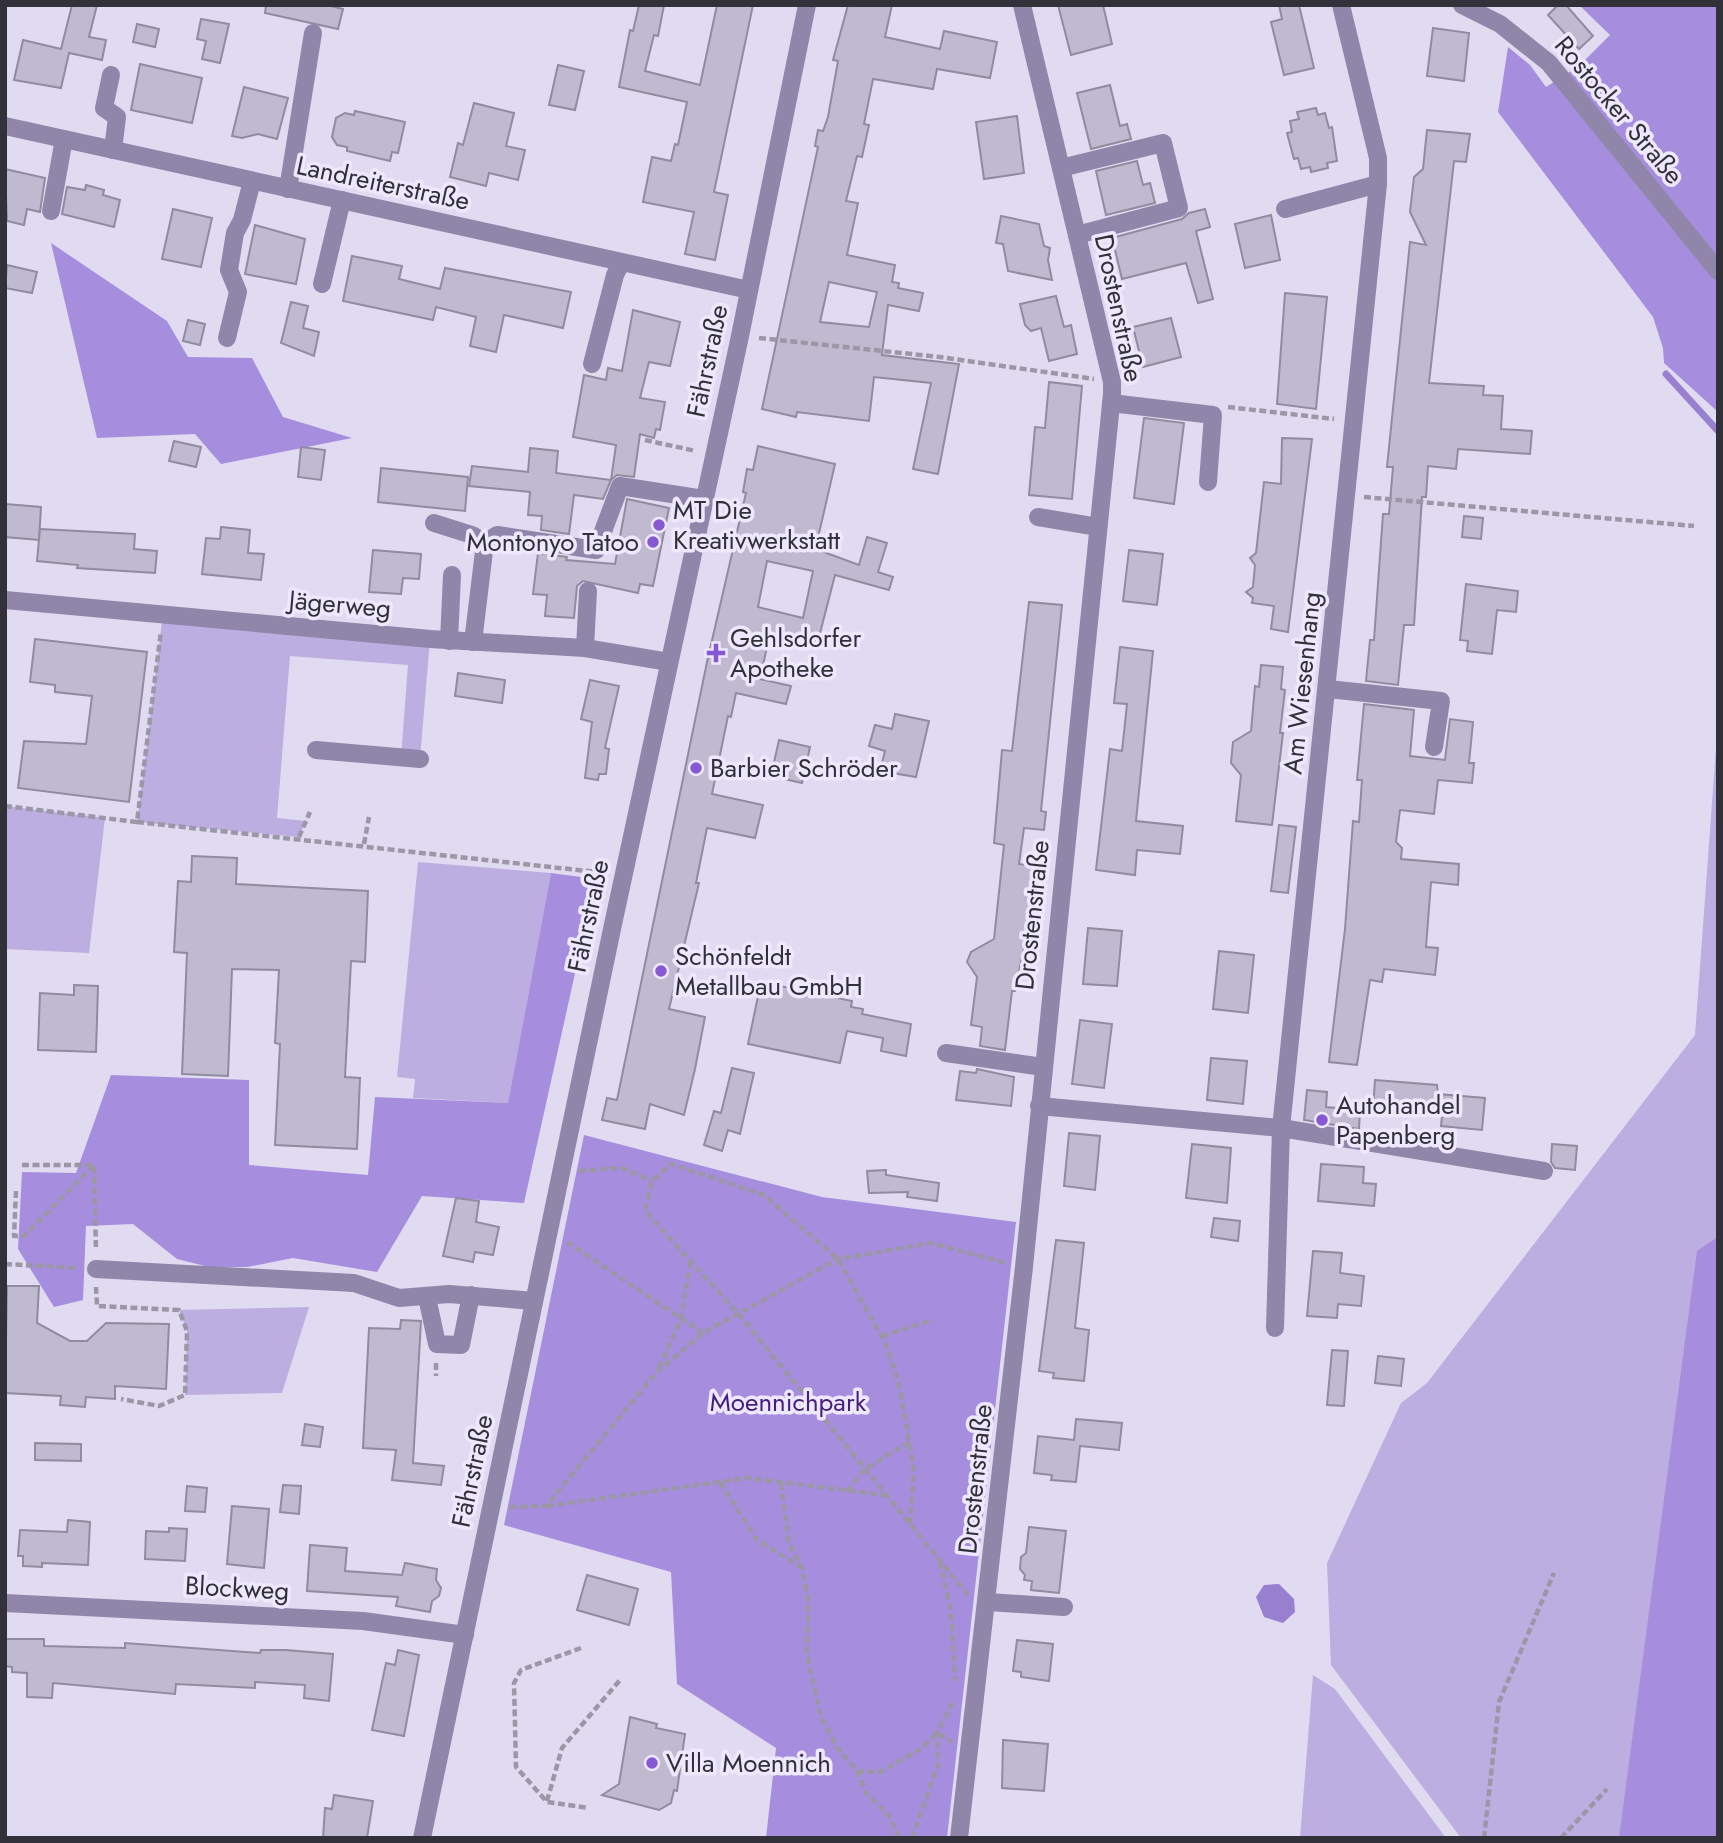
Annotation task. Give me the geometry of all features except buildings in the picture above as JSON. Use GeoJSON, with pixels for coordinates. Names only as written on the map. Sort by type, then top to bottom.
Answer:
{"type":"FeatureCollection","features":[{"type":"Feature","properties":{"kind":"street","name":"Fährstraße"},"geometry":{"type":"LineString","coordinates":[[422,1838],[740,336],[807,5]]}},
{"type":"Feature","properties":{"kind":"street","name":"Drostenstraße"},"geometry":{"type":"LineString","coordinates":[[959,1838],[986,1626],[1024,1267],[1112,382],[1022,5]]}},
{"type":"Feature","properties":{"kind":"street","name":"Am Wiesenhang"},"geometry":{"type":"LineString","coordinates":[[1275,1328],[1281,1128],[1356,421],[1378,184],[1378,158],[1341,5]]}},
{"type":"Feature","properties":{"kind":"street","name":"Rostocker Straße"},"geometry":{"type":"LineString","coordinates":[[1462,5],[1500,24],[1549,63],[1718,271]]}},
{"type":"Feature","properties":{"kind":"street"},"geometry":{"type":"LineString","coordinates":[[288,189],[313,33]]}},
{"type":"Feature","properties":{"kind":"street"},"geometry":{"type":"LineString","coordinates":[[111,75],[104,108],[117,117],[113,150]]}},
{"type":"Feature","properties":{"kind":"street","name":"Landreiterstraße"},"geometry":{"type":"LineString","coordinates":[[5,126],[748,290]]}},
{"type":"Feature","properties":{"kind":"street"},"geometry":{"type":"LineString","coordinates":[[51,211],[64,139]]}},
{"type":"Feature","properties":{"kind":"street"},"geometry":{"type":"LineString","coordinates":[[1061,168],[1163,143],[1179,208],[1077,235]]}},
{"type":"Feature","properties":{"kind":"street"},"geometry":{"type":"LineString","coordinates":[[227,338],[238,292],[229,270],[235,233],[252,181]]}},
{"type":"Feature","properties":{"kind":"street"},"geometry":{"type":"LineString","coordinates":[[1285,209],[1378,184]]}},
{"type":"Feature","properties":{"kind":"street"},"geometry":{"type":"LineString","coordinates":[[323,284],[342,200]]}},
{"type":"Feature","properties":{"kind":"street"},"geometry":{"type":"LineString","coordinates":[[592,364],[615,275],[621,263]]}},
{"type":"Feature","properties":{"kind":"street"},"geometry":{"type":"LineString","coordinates":[[1111,402],[1213,415],[1208,482]]}},
{"type":"Feature","properties":{"kind":"street"},"geometry":{"type":"LineString","coordinates":[[485,543],[498,535],[596,550],[620,486],[704,499]]}},
{"type":"Feature","properties":{"kind":"street"},"geometry":{"type":"LineString","coordinates":[[1038,517],[1098,527]]}},
{"type":"Feature","properties":{"kind":"street"},"geometry":{"type":"LineString","coordinates":[[434,523],[472,535],[485,543]]}},
{"type":"Feature","properties":{"kind":"street"},"geometry":{"type":"LineString","coordinates":[[472,642],[485,543]]}},
{"type":"Feature","properties":{"kind":"street"},"geometry":{"type":"LineString","coordinates":[[449,640],[452,575]]}},
{"type":"Feature","properties":{"kind":"street"},"geometry":{"type":"LineString","coordinates":[[584,648],[588,591]]}},
{"type":"Feature","properties":{"kind":"street","name":"Jägerweg"},"geometry":{"type":"LineString","coordinates":[[5,600],[472,642],[584,648],[669,662]]}},
{"type":"Feature","properties":{"kind":"street"},"geometry":{"type":"LineString","coordinates":[[1328,689],[1441,701],[1434,747]]}},
{"type":"Feature","properties":{"kind":"street"},"geometry":{"type":"LineString","coordinates":[[316,750],[419,759]]}},
{"type":"Feature","properties":{"kind":"street"},"geometry":{"type":"LineString","coordinates":[[946,1053],[1043,1067]]}},
{"type":"Feature","properties":{"kind":"street"},"geometry":{"type":"LineString","coordinates":[[1039,1106],[1281,1128],[1544,1171]]}},
{"type":"Feature","properties":{"kind":"street"},"geometry":{"type":"LineString","coordinates":[[96,1269],[354,1283],[399,1298],[449,1294],[534,1301]]}},
{"type":"Feature","properties":{"kind":"street"},"geometry":{"type":"LineString","coordinates":[[427,1297],[438,1344],[461,1345],[471,1295]]}},
{"type":"Feature","properties":{"kind":"street"},"geometry":{"type":"LineString","coordinates":[[988,1602],[1064,1607]]}},
{"type":"Feature","properties":{"kind":"street","name":"Blockweg"},"geometry":{"type":"LineString","coordinates":[[5,1603],[363,1621],[465,1635]]}},
{"type":"Feature","properties":{"kind":"path"},"geometry":{"type":"LineString","coordinates":[[740,336],[940,357],[1112,382]]}},
{"type":"Feature","properties":{"kind":"path"},"geometry":{"type":"LineString","coordinates":[[1219,406],[1356,421]]}},
{"type":"Feature","properties":{"kind":"path"},"geometry":{"type":"LineString","coordinates":[[645,440],[691,450]]}},
{"type":"Feature","properties":{"kind":"path"},"geometry":{"type":"LineString","coordinates":[[1348,496],[1694,526]]}},
{"type":"Feature","properties":{"kind":"path"},"geometry":{"type":"LineString","coordinates":[[137,822],[163,614]]}},
{"type":"Feature","properties":{"kind":"path"},"geometry":{"type":"LineString","coordinates":[[5,806],[364,844],[624,876]]}},
{"type":"Feature","properties":{"kind":"path"},"geometry":{"type":"LineString","coordinates":[[299,837],[310,812]]}},
{"type":"Feature","properties":{"kind":"path"},"geometry":{"type":"LineString","coordinates":[[364,844],[369,817]]}},
{"type":"Feature","properties":{"kind":"path"},"geometry":{"type":"LineString","coordinates":[[910,1524],[914,1470],[899,1384],[882,1336],[838,1259],[765,1195],[671,1164],[652,1181],[645,1211],[737,1312],[940,1561],[974,1602],[986,1626]]}},
{"type":"Feature","properties":{"kind":"path"},"geometry":{"type":"LineString","coordinates":[[16,1191],[14,1236],[24,1236],[79,1177],[94,1166]]}},
{"type":"Feature","properties":{"kind":"path"},"geometry":{"type":"LineString","coordinates":[[562,1168],[576,1171],[622,1168],[652,1181]]}},
{"type":"Feature","properties":{"kind":"path"},"geometry":{"type":"LineString","coordinates":[[548,1236],[563,1239],[703,1333]]}},
{"type":"Feature","properties":{"kind":"path"},"geometry":{"type":"LineString","coordinates":[[546,1506],[657,1372],[703,1333],[838,1259],[931,1243],[1024,1267]]}},
{"type":"Feature","properties":{"kind":"path"},"geometry":{"type":"LineString","coordinates":[[657,1372],[681,1318],[691,1259]]}},
{"type":"Feature","properties":{"kind":"path"},"geometry":{"type":"LineString","coordinates":[[5,1264],[96,1269]]}},
{"type":"Feature","properties":{"kind":"path"},"geometry":{"type":"LineString","coordinates":[[882,1336],[933,1320]]}},
{"type":"Feature","properties":{"kind":"path"},"geometry":{"type":"LineString","coordinates":[[847,1491],[865,1469],[910,1441]]}},
{"type":"Feature","properties":{"kind":"path"},"geometry":{"type":"LineString","coordinates":[[492,1502],[508,1507],[546,1506],[747,1478],[887,1496]]}},
{"type":"Feature","properties":{"kind":"path"},"geometry":{"type":"LineString","coordinates":[[720,1482],[757,1539],[802,1568]]}},
{"type":"Feature","properties":{"kind":"path"},"geometry":{"type":"LineString","coordinates":[[781,1483],[789,1543],[802,1568],[808,1599],[807,1654],[821,1717],[837,1747],[856,1771],[866,1793],[888,1815],[900,1838]]}},
{"type":"Feature","properties":{"kind":"path"},"geometry":{"type":"LineString","coordinates":[[940,1561],[951,1612],[955,1682]]}},
{"type":"Feature","properties":{"kind":"path"},"geometry":{"type":"LineString","coordinates":[[1484,1838],[1499,1702],[1554,1573]]}},
{"type":"Feature","properties":{"kind":"path"},"geometry":{"type":"LineString","coordinates":[[581,1648],[520,1670],[514,1683],[516,1768],[547,1802],[589,1808]]}},
{"type":"Feature","properties":{"kind":"path"},"geometry":{"type":"LineString","coordinates":[[547,1802],[562,1748],[620,1680]]}},
{"type":"Feature","properties":{"kind":"path"},"geometry":{"type":"LineString","coordinates":[[856,1771],[880,1772],[921,1749],[937,1733],[956,1696]]}},
{"type":"Feature","properties":{"kind":"path"},"geometry":{"type":"LineString","coordinates":[[937,1733],[970,1753]]}},
{"type":"Feature","properties":{"kind":"path"},"geometry":{"type":"LineString","coordinates":[[912,1838],[938,1765],[937,1733]]}},
{"type":"Feature","properties":{"kind":"path"},"geometry":{"type":"LineString","coordinates":[[1561,1838],[1607,1788]]}},
{"type":"Feature","properties":{"kind":"shaded area"},"geometry":{"type":"Polygon","coordinates":[[[163,614],[430,639],[420,759],[401,757],[408,665],[290,656],[277,818],[306,821],[299,837],[137,822],[163,614]]]}},
{"type":"Feature","properties":{"kind":"shaded area"},"geometry":{"type":"Polygon","coordinates":[[[1718,721],[1718,1838],[1461,1838],[1331,1665],[1327,1563],[1401,1403],[1427,1383],[1695,1035],[1718,721]]]}},
{"type":"Feature","properties":{"kind":"shaded area"},"geometry":{"type":"Polygon","coordinates":[[[5,806],[105,818],[89,953],[5,949],[5,806]]]}},
{"type":"Feature","properties":{"kind":"shaded area"},"geometry":{"type":"Polygon","coordinates":[[[418,862],[551,873],[508,1103],[413,1098],[415,1079],[397,1077],[418,862]]]}},
{"type":"Feature","properties":{"kind":"shaded area"},"geometry":{"type":"Polygon","coordinates":[[[309,1307],[282,1393],[185,1395],[187,1331],[179,1310],[309,1307]]]}},
{"type":"Feature","properties":{"kind":"shaded area"},"geometry":{"type":"Polygon","coordinates":[[[1279,1584],[1294,1599],[1295,1612],[1283,1623],[1264,1617],[1256,1597],[1264,1585],[1279,1584]]]}},
{"type":"Feature","properties":{"kind":"shaded area"},"geometry":{"type":"Polygon","coordinates":[[[1313,1675],[1335,1689],[1446,1838],[1300,1838],[1313,1675]]]}},
{"type":"Feature","properties":{"kind":"green space"},"geometry":{"type":"Polygon","coordinates":[[[1579,5],[1718,5],[1718,412],[1664,363],[1663,348],[1653,317],[1498,112],[1508,47],[1530,65],[1546,87],[1579,66],[1610,35],[1579,5]]]}},
{"type":"Feature","properties":{"kind":"green space"},"geometry":{"type":"Polygon","coordinates":[[[51,243],[167,321],[188,357],[252,358],[283,417],[352,438],[221,464],[195,434],[97,438],[51,243]]]}},
{"type":"Feature","properties":{"kind":"green space"},"geometry":{"type":"Polygon","coordinates":[[[551,873],[596,879],[524,1203],[422,1196],[377,1272],[293,1258],[247,1267],[209,1267],[177,1259],[133,1224],[86,1226],[83,1300],[54,1307],[18,1249],[22,1172],[76,1173],[111,1075],[249,1080],[249,1165],[368,1175],[375,1097],[508,1103],[551,873]]]}},
{"type":"Feature","properties":{"kind":"green space","name":"Moennichpark"},"geometry":{"type":"Polygon","coordinates":[[[584,1135],[822,1197],[1016,1222],[947,1838],[766,1838],[776,1748],[677,1684],[671,1572],[504,1525],[584,1135]]]}},
{"type":"Feature","properties":{"kind":"green space"},"geometry":{"type":"Polygon","coordinates":[[[1718,1237],[1718,1838],[1619,1838],[1697,1251],[1718,1237]]]}},
{"type":"Feature","properties":{"kind":"waterway"},"geometry":{"type":"LineString","coordinates":[[1666,374],[1718,431]]}},
{"type":"Feature","properties":{"kind":"place","name":"MT Die Kreativwerkstatt"},"geometry":{"type":"Point","coordinates":[659,525]}},
{"type":"Feature","properties":{"kind":"place","name":"Montonyo Tatoo"},"geometry":{"type":"Point","coordinates":[653,542]}},
{"type":"Feature","properties":{"kind":"place","name":"Gehlsdorfer Apotheke"},"geometry":{"type":"Point","coordinates":[716,653]}},
{"type":"Feature","properties":{"kind":"place","name":"Barbier Schröder"},"geometry":{"type":"Point","coordinates":[696,768]}},
{"type":"Feature","properties":{"kind":"place","name":"Schönfeldt Metallbau GmbH"},"geometry":{"type":"Point","coordinates":[661,971]}},
{"type":"Feature","properties":{"kind":"place","name":"Autohandel Papenberg"},"geometry":{"type":"Point","coordinates":[1322,1120]}},
{"type":"Feature","properties":{"kind":"place","name":"Villa Moennich"},"geometry":{"type":"Point","coordinates":[652,1763]}}]}
